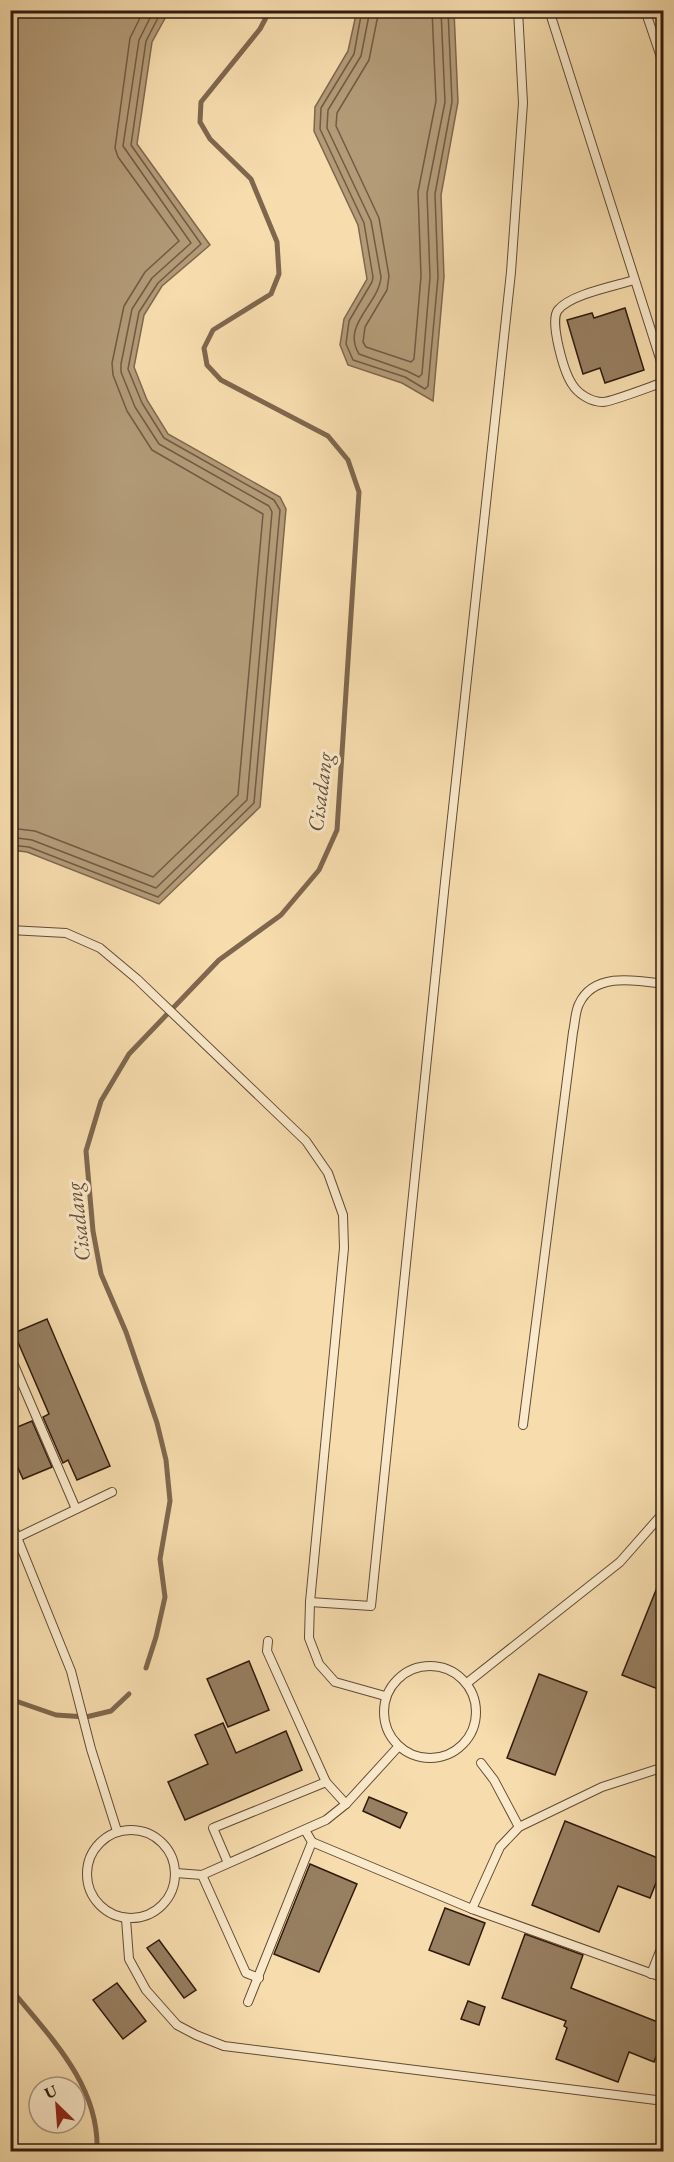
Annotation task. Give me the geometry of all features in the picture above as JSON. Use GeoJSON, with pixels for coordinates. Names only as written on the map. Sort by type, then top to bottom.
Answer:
{"type":"FeatureCollection","features":[{"type":"Feature","properties":{"kind":"lane"},"geometry":{"type":"LineString","coordinates":[[310,1602],[371,1606],[445,882],[511,272],[523,103],[518,10]]}},
{"type":"Feature","properties":{"kind":"lane"},"geometry":{"type":"LineString","coordinates":[[549,10],[663,371]]}},
{"type":"Feature","properties":{"kind":"lane"},"geometry":{"type":"LineString","coordinates":[[645,10],[663,66]]}},
{"type":"Feature","properties":{"kind":"lane"},"geometry":{"type":"LineString","coordinates":[[634,280],[568,301],[557,311],[554,323],[563,363],[572,385],[585,397],[603,402],[663,382]]}},
{"type":"Feature","properties":{"kind":"lane"},"geometry":{"type":"LineString","coordinates":[[10,930],[66,933],[100,948],[193,1031],[306,1141],[328,1173],[343,1215],[344,1248],[310,1602],[309,1638],[319,1664],[335,1682],[385,1696]]}},
{"type":"Feature","properties":{"kind":"lane"},"geometry":{"type":"LineString","coordinates":[[523,1425],[573,1032],[579,1004],[595,985],[625,979],[663,984]]}},
{"type":"Feature","properties":{"kind":"lane"},"geometry":{"type":"LineString","coordinates":[[11,1358],[76,1509]]}},
{"type":"Feature","properties":{"kind":"lane"},"geometry":{"type":"LineString","coordinates":[[14,1539],[112,1492]]}},
{"type":"Feature","properties":{"kind":"lane"},"geometry":{"type":"LineString","coordinates":[[467,1683],[620,1562],[663,1512]]}},
{"type":"Feature","properties":{"kind":"lane"},"geometry":{"type":"LineString","coordinates":[[10,1520],[14,1539],[71,1671],[91,1749],[117,1831]]}},
{"type":"Feature","properties":{"kind":"lane"},"geometry":{"type":"LineString","coordinates":[[268,1641],[267,1651],[326,1782],[346,1804]]}},
{"type":"Feature","properties":{"kind":"lane"},"geometry":{"type":"LineString","coordinates":[[420,1665],[446,1667],[467,1683],[477,1704],[474,1727],[462,1746],[441,1757],[418,1757],[398,1747],[384,1724],[385,1696],[399,1676],[420,1665]]}},
{"type":"Feature","properties":{"kind":"lane"},"geometry":{"type":"LineString","coordinates":[[176,1873],[202,1875],[326,1820],[346,1804],[398,1747]]}},
{"type":"Feature","properties":{"kind":"lane"},"geometry":{"type":"LineString","coordinates":[[481,1763],[494,1780],[519,1827]]}},
{"type":"Feature","properties":{"kind":"lane"},"geometry":{"type":"LineString","coordinates":[[472,1909],[500,1847],[519,1827],[602,1786],[663,1767]]}},
{"type":"Feature","properties":{"kind":"lane"},"geometry":{"type":"LineString","coordinates":[[228,1863],[213,1828],[326,1782]]}},
{"type":"Feature","properties":{"kind":"lane"},"geometry":{"type":"LineString","coordinates":[[138,1830],[157,1837],[171,1853],[176,1873],[169,1898],[151,1914],[126,1919],[104,1910],[89,1891],[87,1867],[93,1852],[97,1845],[117,1831],[138,1830]]}},
{"type":"Feature","properties":{"kind":"lane"},"geometry":{"type":"LineString","coordinates":[[305,1830],[312,1842],[472,1909],[663,1978]]}},
{"type":"Feature","properties":{"kind":"lane"},"geometry":{"type":"LineString","coordinates":[[248,2002],[312,1842]]}},
{"type":"Feature","properties":{"kind":"lane"},"geometry":{"type":"LineString","coordinates":[[202,1875],[246,1973],[259,1978]]}},
{"type":"Feature","properties":{"kind":"lane"},"geometry":{"type":"LineString","coordinates":[[126,1919],[129,1959],[146,1990],[177,2025],[224,2046],[663,2101]]}},
{"type":"Feature","properties":{"kind":"lane"},"geometry":{"type":"LineString","coordinates":[[651,1974],[663,1941]]}},
{"type":"Feature","properties":{"kind":"water"},"geometry":{"type":"Polygon","coordinates":[[[11,10],[169,11],[152,42],[137,144],[210,245],[162,286],[144,315],[134,367],[147,400],[168,434],[280,497],[286,509],[260,807],[159,904],[27,852],[11,850],[11,10]]]}},
{"type":"Feature","properties":{"kind":"water"},"geometry":{"type":"Polygon","coordinates":[[[357,10],[454,11],[458,102],[441,195],[444,277],[433,401],[402,383],[348,365],[340,345],[344,319],[367,279],[358,225],[314,131],[315,107],[348,51],[357,10]]]}},
{"type":"Feature","properties":{"kind":"building"},"geometry":{"type":"Polygon","coordinates":[[[625,308],[644,370],[605,383],[600,368],[583,374],[567,320],[592,313],[594,318],[625,308]]]}},
{"type":"Feature","properties":{"kind":"building"},"geometry":{"type":"Polygon","coordinates":[[[47,1319],[110,1466],[77,1480],[68,1460],[63,1463],[43,1417],[49,1414],[14,1333],[47,1319]]]}},
{"type":"Feature","properties":{"kind":"building"},"geometry":{"type":"Polygon","coordinates":[[[32,1421],[52,1467],[23,1479],[10,1450],[10,1430],[32,1421]]]}},
{"type":"Feature","properties":{"kind":"building"},"geometry":{"type":"Polygon","coordinates":[[[663,1575],[663,1691],[622,1675],[663,1575]]]}},
{"type":"Feature","properties":{"kind":"building"},"geometry":{"type":"Polygon","coordinates":[[[249,1661],[269,1710],[228,1727],[207,1679],[249,1661]]]}},
{"type":"Feature","properties":{"kind":"building"},"geometry":{"type":"Polygon","coordinates":[[[539,1674],[587,1692],[555,1775],[507,1758],[539,1674]]]}},
{"type":"Feature","properties":{"kind":"building"},"geometry":{"type":"Polygon","coordinates":[[[223,1723],[236,1753],[286,1731],[302,1770],[185,1820],[168,1782],[208,1764],[195,1735],[223,1723]]]}},
{"type":"Feature","properties":{"kind":"building"},"geometry":{"type":"Polygon","coordinates":[[[369,1797],[407,1813],[400,1828],[363,1811],[369,1797]]]}},
{"type":"Feature","properties":{"kind":"building"},"geometry":{"type":"Polygon","coordinates":[[[565,1821],[663,1860],[650,1898],[618,1886],[599,1932],[532,1905],[565,1821]]]}},
{"type":"Feature","properties":{"kind":"building"},"geometry":{"type":"Polygon","coordinates":[[[310,1864],[357,1884],[319,1972],[274,1954],[310,1864]]]}},
{"type":"Feature","properties":{"kind":"building"},"geometry":{"type":"Polygon","coordinates":[[[445,1908],[485,1923],[469,1965],[429,1950],[445,1908]]]}},
{"type":"Feature","properties":{"kind":"building"},"geometry":{"type":"Polygon","coordinates":[[[525,1934],[583,1955],[571,1988],[663,2024],[663,2038],[654,2062],[629,2052],[618,2082],[556,2059],[567,2028],[564,2026],[566,2021],[502,1998],[525,1934]]]}},
{"type":"Feature","properties":{"kind":"building"},"geometry":{"type":"Polygon","coordinates":[[[159,1940],[196,1990],[184,1998],[147,1948],[159,1940]]]}},
{"type":"Feature","properties":{"kind":"building"},"geometry":{"type":"Polygon","coordinates":[[[117,1983],[146,2021],[123,2039],[93,2000],[117,1983]]]}},
{"type":"Feature","properties":{"kind":"building"},"geometry":{"type":"Polygon","coordinates":[[[468,2001],[485,2007],[479,2025],[461,2019],[468,2001]]]}},
{"type":"Feature","properties":{"kind":"waterway","name":"Cisadang"},"geometry":{"type":"LineString","coordinates":[[146,1668],[165,1597],[160,1559],[170,1501],[166,1460],[157,1423],[126,1332],[101,1274],[93,1231],[86,1151],[101,1101],[129,1054],[219,960],[281,915],[319,870],[337,830],[359,492],[348,460],[328,436],[221,380],[207,365],[204,348],[213,330],[271,294],[279,274],[277,242],[251,179],[210,139],[200,122],[201,102],[260,29],[270,10]]}},
{"type":"Feature","properties":{"kind":"waterway","name":"Cisadang"},"geometry":{"type":"LineString","coordinates":[[10,1699],[56,1715],[86,1717],[111,1711],[129,1694]]}},
{"type":"Feature","properties":{"kind":"waterway","name":"Cisadang"},"geometry":{"type":"LineString","coordinates":[[10,1988],[55,2043],[81,2083],[96,2128],[97,2152]]}}]}
